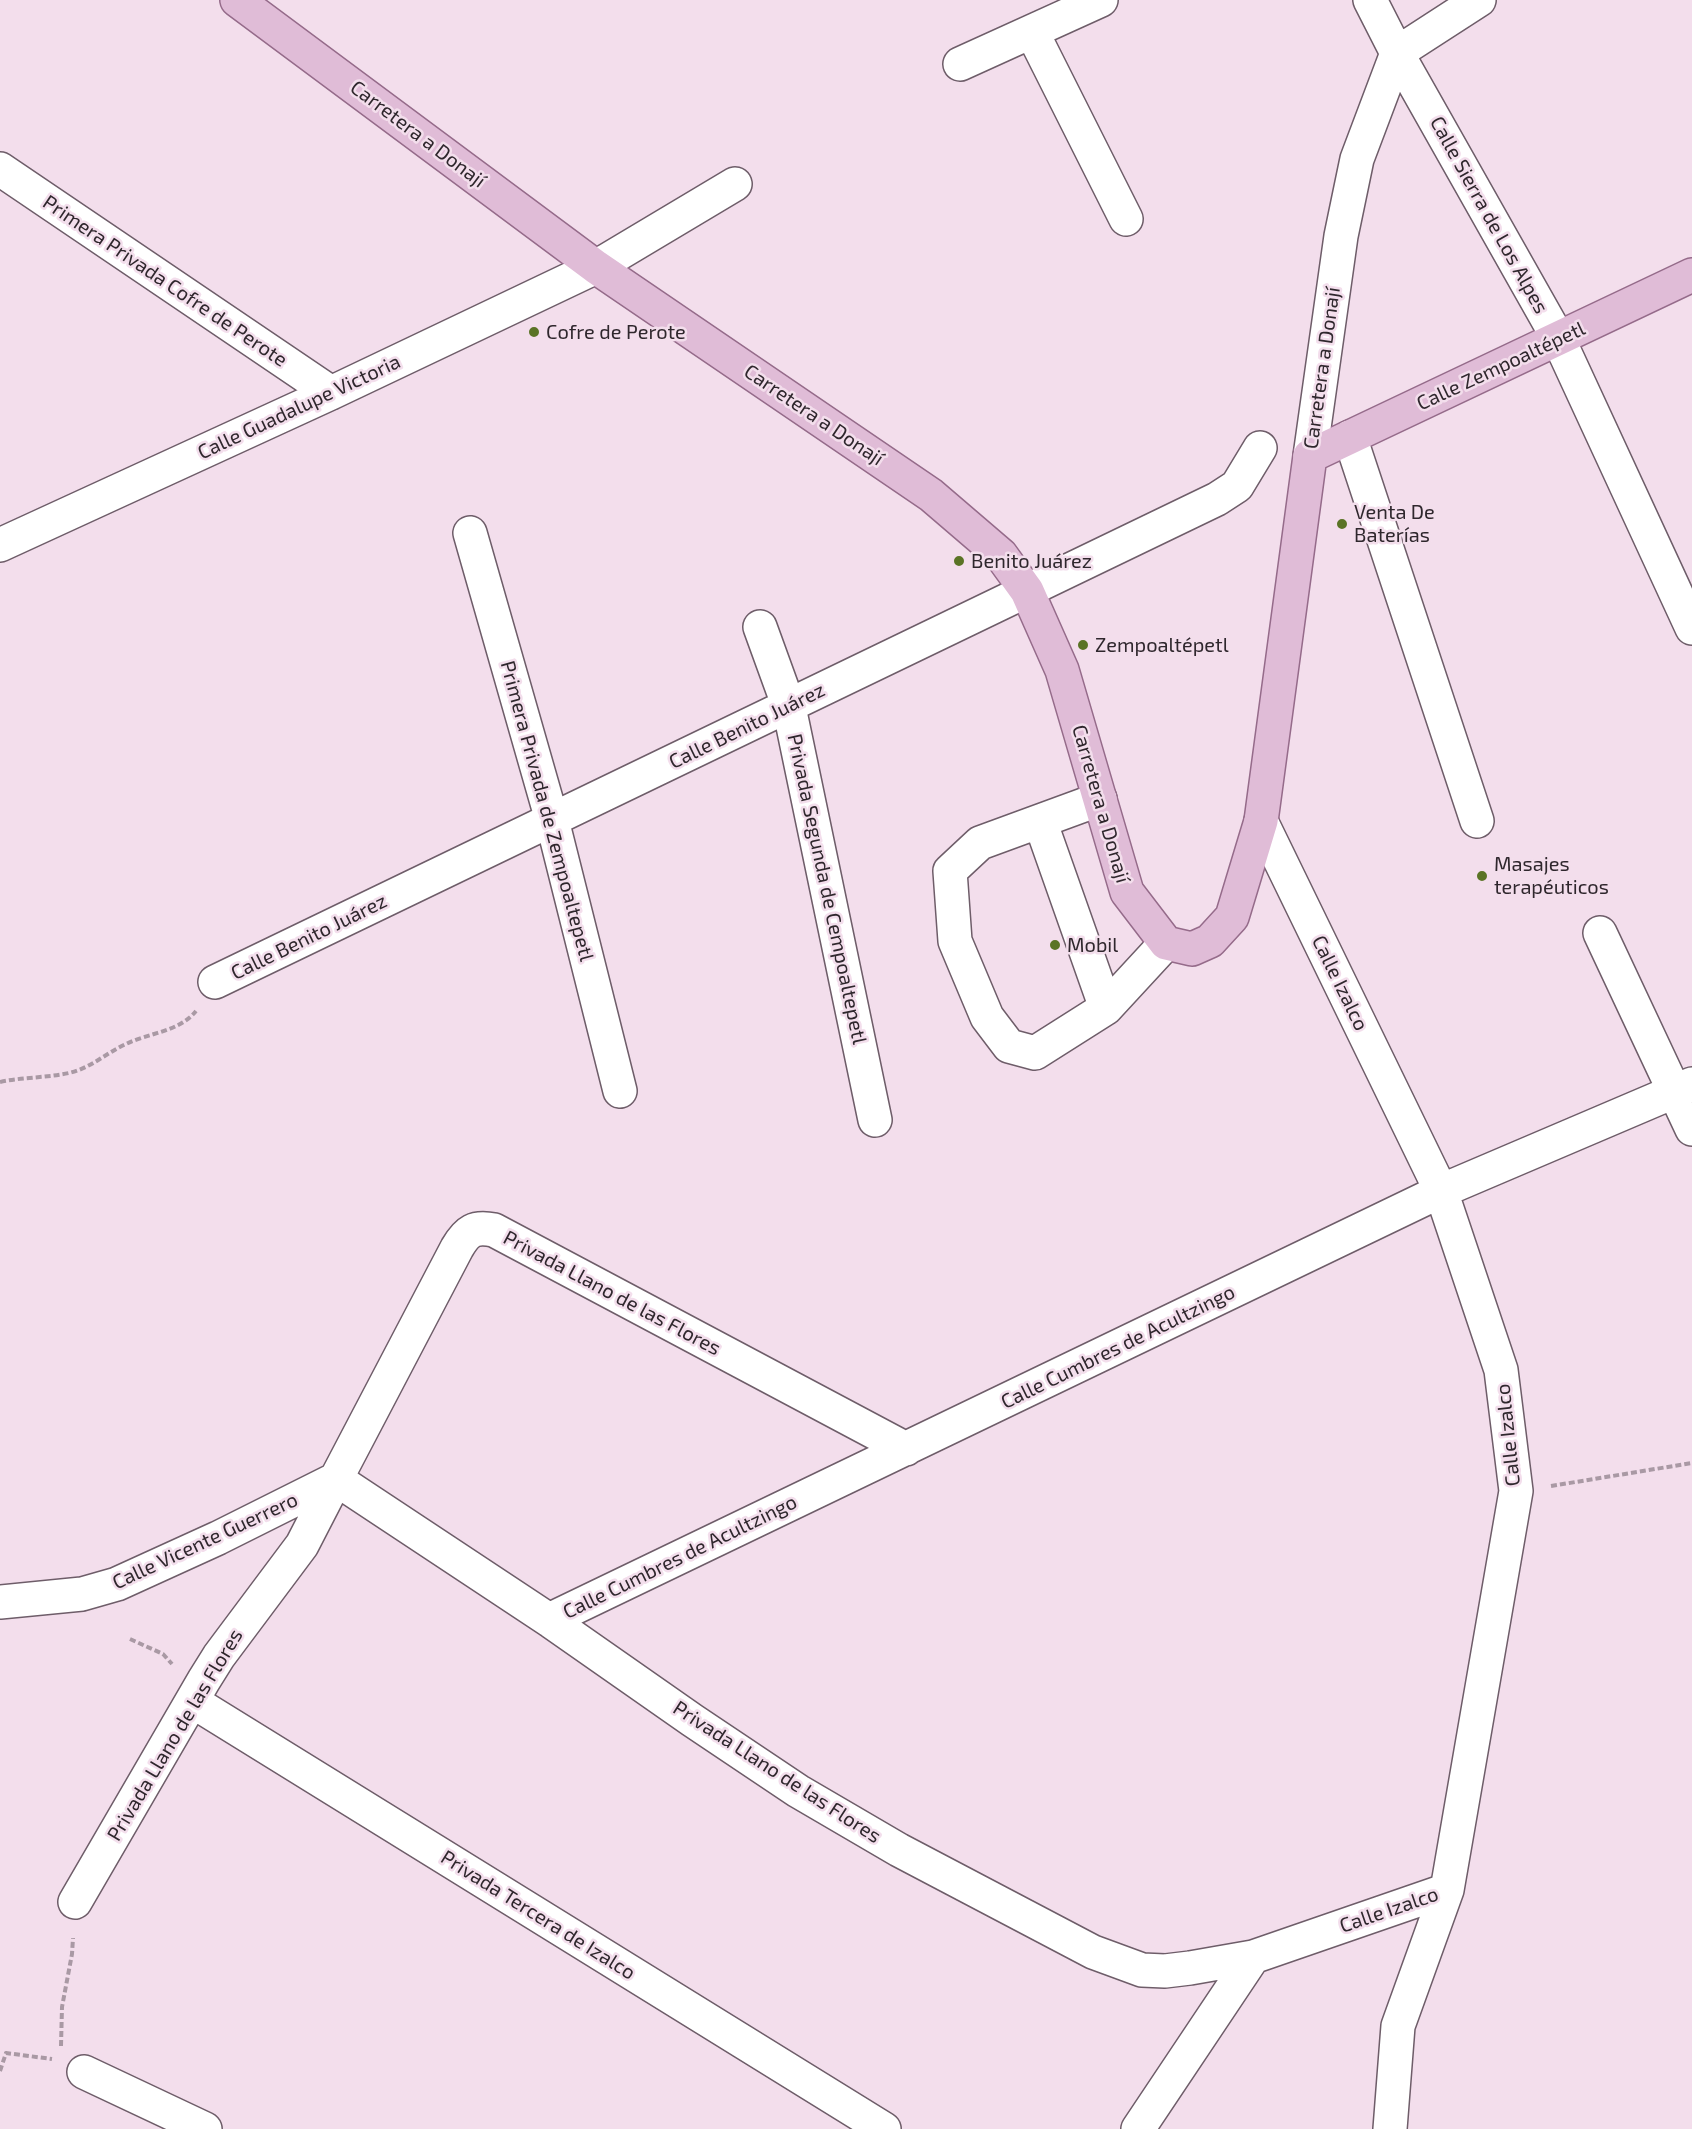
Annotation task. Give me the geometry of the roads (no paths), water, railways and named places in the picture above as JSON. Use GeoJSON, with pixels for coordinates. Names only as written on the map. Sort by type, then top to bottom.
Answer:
{"type":"FeatureCollection","features":[{"type":"Feature","properties":{"kind":"main road","name":"Carretera a Donají"},"geometry":{"type":"LineString","coordinates":[[237,0],[596,267],[932,495],[1001,555],[1027,591],[1062,670],[1127,892],[1166,943],[1192,949],[1210,941],[1232,917],[1261,821],[1310,456]]}},
{"type":"Feature","properties":{"kind":"main road","name":"Calle Zempoaltépetl"},"geometry":{"type":"LineString","coordinates":[[1310,456],[1692,275]]}},
{"type":"Feature","properties":{"kind":"street"},"geometry":{"type":"LineString","coordinates":[[960,64],[1101,0]]}},
{"type":"Feature","properties":{"kind":"street","name":"Calle Sierra de Los Alpes"},"geometry":{"type":"LineString","coordinates":[[1370,0],[1397,53],[1558,338],[1692,628]]}},
{"type":"Feature","properties":{"kind":"street"},"geometry":{"type":"LineString","coordinates":[[1397,53],[1479,0]]}},
{"type":"Feature","properties":{"kind":"street"},"geometry":{"type":"LineString","coordinates":[[1032,32],[1126,219]]}},
{"type":"Feature","properties":{"kind":"street","name":"Carretera a Donají"},"geometry":{"type":"LineString","coordinates":[[1310,456],[1341,236],[1355,170],[1397,53]]}},
{"type":"Feature","properties":{"kind":"street","name":"Primera Privada Cofre de Perote"},"geometry":{"type":"LineString","coordinates":[[0,169],[331,393]]}},
{"type":"Feature","properties":{"kind":"street","name":"Calle Guadalupe Victoria"},"geometry":{"type":"LineString","coordinates":[[0,544],[331,393],[596,267],[735,184]]}},
{"type":"Feature","properties":{"kind":"street"},"geometry":{"type":"LineString","coordinates":[[1350,437],[1477,821]]}},
{"type":"Feature","properties":{"kind":"street","name":"Calle Benito Juárez"},"geometry":{"type":"LineString","coordinates":[[215,982],[1223,496],[1237,486],[1245,476],[1260,448]]}},
{"type":"Feature","properties":{"kind":"street","name":"Primera Privada de Zempoaltepetl"},"geometry":{"type":"LineString","coordinates":[[470,533],[552,820],[620,1091]]}},
{"type":"Feature","properties":{"kind":"street","name":"Privada Segunda de Cempoaltepetl"},"geometry":{"type":"LineString","coordinates":[[760,627],[789,706],[875,1120]]}},
{"type":"Feature","properties":{"kind":"street"},"geometry":{"type":"LineString","coordinates":[[1100,800],[980,843],[950,871],[955,941],[987,1017],[1009,1046],[1035,1053],[1106,1008],[1166,943]]}},
{"type":"Feature","properties":{"kind":"street"},"geometry":{"type":"LineString","coordinates":[[1040,821],[1106,1008]]}},
{"type":"Feature","properties":{"kind":"street","name":"Calle Izalco"},"geometry":{"type":"LineString","coordinates":[[1253,1957],[1447,1890],[1516,1491],[1501,1370],[1442,1191],[1261,821]]}},
{"type":"Feature","properties":{"kind":"street"},"geometry":{"type":"LineString","coordinates":[[1600,933],[1684,1088],[1692,1129]]}},
{"type":"Feature","properties":{"kind":"street","name":"Calle Cumbres de Acultzingo"},"geometry":{"type":"LineString","coordinates":[[549,1620],[1442,1191],[1684,1088]]}},
{"type":"Feature","properties":{"kind":"street","name":"Privada Llano de las Flores"},"geometry":{"type":"LineString","coordinates":[[75,1902],[219,1656],[302,1545],[457,1248],[468,1232],[476,1228],[494,1230],[906,1449]]}},
{"type":"Feature","properties":{"kind":"street","name":"Privada Llano de las Flores"},"geometry":{"type":"LineString","coordinates":[[336,1479],[549,1620],[798,1791],[899,1850],[1093,1952],[1142,1970],[1165,1971],[1253,1957]]}},
{"type":"Feature","properties":{"kind":"street","name":"Calle Vicente Guerrero"},"geometry":{"type":"LineString","coordinates":[[0,1602],[82,1594],[117,1584],[218,1538],[336,1479]]}},
{"type":"Feature","properties":{"kind":"street","name":"Privada Tercera de Izalco"},"geometry":{"type":"LineString","coordinates":[[192,1701],[884,2129]]}},
{"type":"Feature","properties":{"kind":"street"},"geometry":{"type":"LineString","coordinates":[[1389,2129],[1398,2026],[1447,1890]]}},
{"type":"Feature","properties":{"kind":"street"},"geometry":{"type":"LineString","coordinates":[[1138,2129],[1253,1957]]}},
{"type":"Feature","properties":{"kind":"street"},"geometry":{"type":"LineString","coordinates":[[69,2060],[205,2129]]}},
{"type":"Feature","properties":{"kind":"place","name":"Cofre de Perote"},"geometry":{"type":"Point","coordinates":[534,332]}},
{"type":"Feature","properties":{"kind":"place","name":"Venta De Baterías"},"geometry":{"type":"Point","coordinates":[1342,524]}},
{"type":"Feature","properties":{"kind":"place","name":"Benito Juárez"},"geometry":{"type":"Point","coordinates":[959,561]}},
{"type":"Feature","properties":{"kind":"place","name":"Zempoaltépetl"},"geometry":{"type":"Point","coordinates":[1083,645]}},
{"type":"Feature","properties":{"kind":"place","name":"Masajes terapéuticos"},"geometry":{"type":"Point","coordinates":[1482,876]}},
{"type":"Feature","properties":{"kind":"place","name":"Mobil"},"geometry":{"type":"Point","coordinates":[1055,945]}}]}
